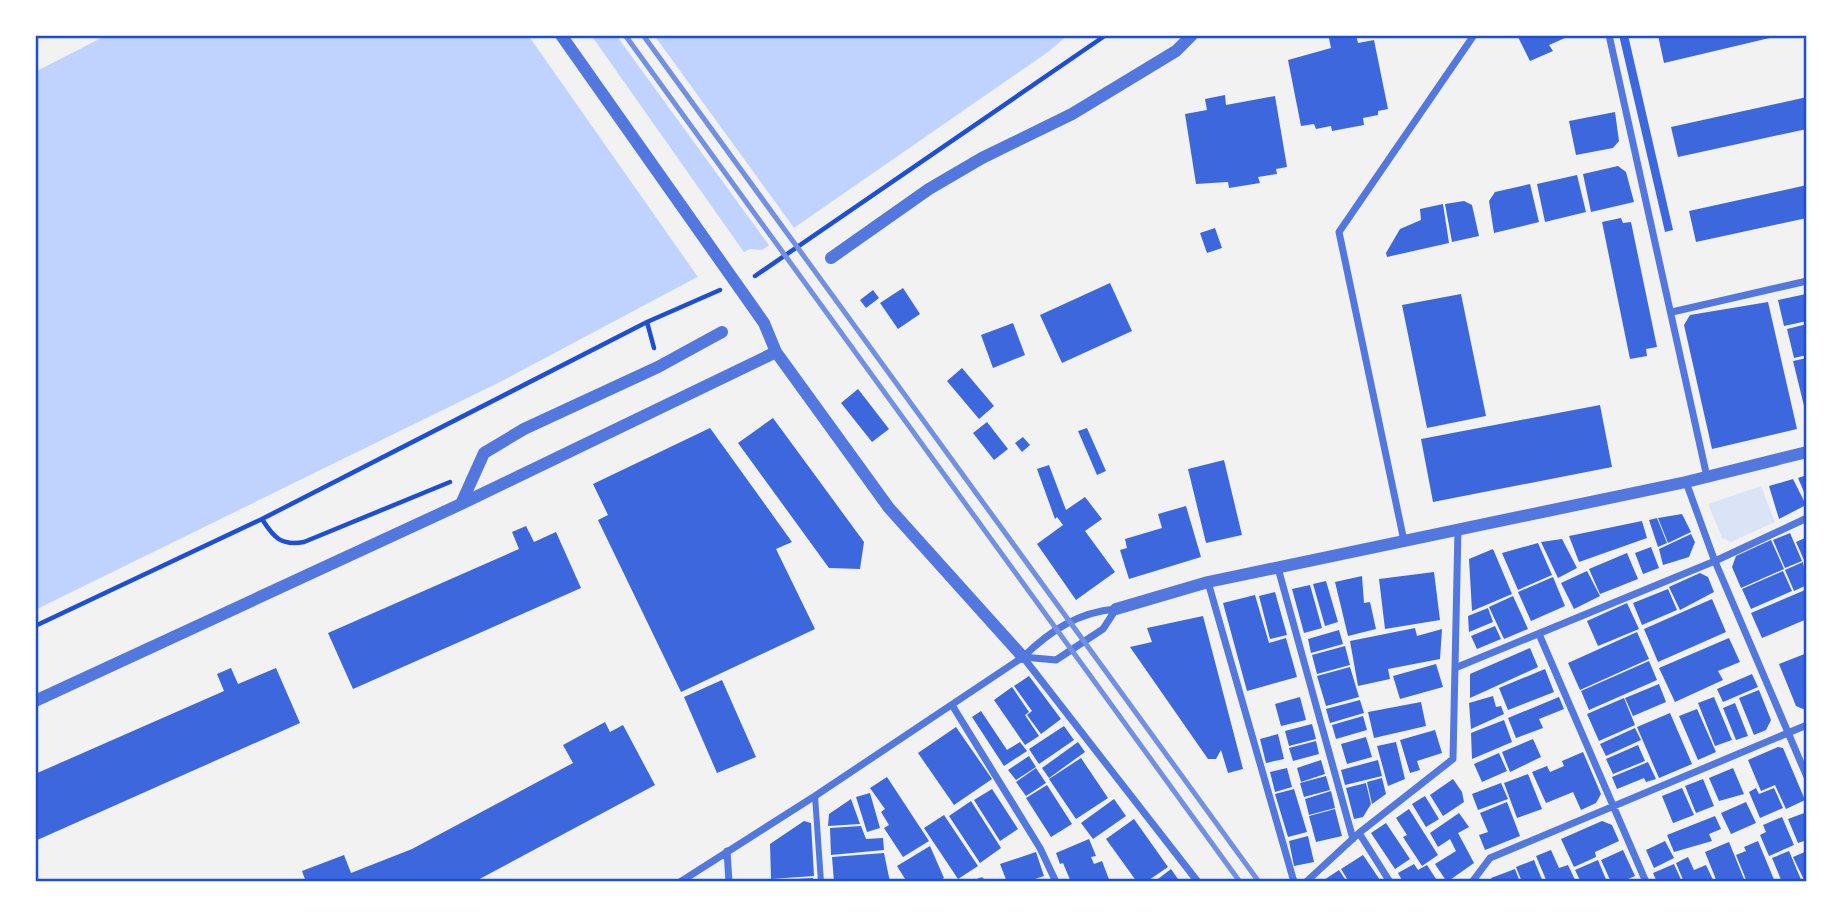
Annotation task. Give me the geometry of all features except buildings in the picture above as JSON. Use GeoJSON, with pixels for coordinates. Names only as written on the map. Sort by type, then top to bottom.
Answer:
{"type":"FeatureCollection","features":[{"type":"Feature","properties":{"kind":"street"},"geometry":{"type":"LineString","coordinates":[[561,35],[765,323],[776,352],[889,508],[1023,657],[1198,882]]}},
{"type":"Feature","properties":{"kind":"street"},"geometry":{"type":"LineString","coordinates":[[831,258],[929,189],[982,158],[1072,114],[1176,51],[1192,35]]}},
{"type":"Feature","properties":{"kind":"street"},"geometry":{"type":"LineString","coordinates":[[1404,541],[1339,232],[1474,35]]}},
{"type":"Feature","properties":{"kind":"street"},"geometry":{"type":"LineString","coordinates":[[1609,35],[1707,477]]}},
{"type":"Feature","properties":{"kind":"street"},"geometry":{"type":"LineString","coordinates":[[1672,312],[1807,281]]}},
{"type":"Feature","properties":{"kind":"street"},"geometry":{"type":"LineString","coordinates":[[461,504],[484,453],[524,429],[658,367],[722,332]]}},
{"type":"Feature","properties":{"kind":"street"},"geometry":{"type":"LineString","coordinates":[[35,701],[461,504],[776,352]]}},
{"type":"Feature","properties":{"kind":"street"},"geometry":{"type":"LineString","coordinates":[[680,882],[952,705],[1023,657],[1041,639],[1089,611],[1116,609],[1208,582],[1686,482],[1807,452]]}},
{"type":"Feature","properties":{"kind":"street"},"geometry":{"type":"LineString","coordinates":[[1686,482],[1715,561],[1807,777]]}},
{"type":"Feature","properties":{"kind":"street"},"geometry":{"type":"LineString","coordinates":[[1455,668],[1715,561],[1807,518]]}},
{"type":"Feature","properties":{"kind":"street"},"geometry":{"type":"LineString","coordinates":[[1306,882],[1356,836],[1453,760],[1458,529]]}},
{"type":"Feature","properties":{"kind":"street"},"geometry":{"type":"LineString","coordinates":[[1278,568],[1356,836],[1390,882]]}},
{"type":"Feature","properties":{"kind":"street"},"geometry":{"type":"LineString","coordinates":[[1208,582],[1294,882]]}},
{"type":"Feature","properties":{"kind":"street"},"geometry":{"type":"LineString","coordinates":[[1023,657],[1056,660],[1103,629],[1116,609]]}},
{"type":"Feature","properties":{"kind":"street"},"geometry":{"type":"LineString","coordinates":[[1539,634],[1646,882]]}},
{"type":"Feature","properties":{"kind":"street"},"geometry":{"type":"LineString","coordinates":[[952,705],[1040,848],[1056,882]]}},
{"type":"Feature","properties":{"kind":"street"},"geometry":{"type":"LineString","coordinates":[[1472,882],[1490,858],[1807,724]]}},
{"type":"Feature","properties":{"kind":"street"},"geometry":{"type":"LineString","coordinates":[[815,796],[821,882]]}},
{"type":"Feature","properties":{"kind":"street"},"geometry":{"type":"LineString","coordinates":[[727,851],[729,882]]}},
{"type":"Feature","properties":{"kind":"path"},"geometry":{"type":"LineString","coordinates":[[751,278],[762,273],[1105,35]]}},
{"type":"Feature","properties":{"kind":"path"},"geometry":{"type":"LineString","coordinates":[[35,626],[261,519],[647,322],[728,287]]}},
{"type":"Feature","properties":{"kind":"path"},"geometry":{"type":"LineString","coordinates":[[647,322],[658,367]]}},
{"type":"Feature","properties":{"kind":"path"},"geometry":{"type":"LineString","coordinates":[[261,519],[273,537],[287,545],[304,542],[477,471]]}},
{"type":"Feature","properties":{"kind":"shaded area"},"geometry":{"type":"Polygon","coordinates":[[[1761,486],[1775,522],[1731,542],[1722,538],[1708,504],[1761,486]]]}},
{"type":"Feature","properties":{"kind":"water"},"geometry":{"type":"Polygon","coordinates":[[[107,35],[1068,35],[1048,52],[762,250],[750,249],[500,382],[35,610],[35,72],[107,35]]]}},
{"type":"Feature","properties":{"kind":"pier"},"geometry":{"type":"Polygon","coordinates":[[[528,35],[591,35],[746,255],[700,280],[528,35]]]}},
{"type":"Feature","properties":{"kind":"pier"},"geometry":{"type":"Polygon","coordinates":[[[616,35],[654,35],[797,232],[771,248],[616,35]]]}},
{"type":"Feature","properties":{"kind":"railway"},"geometry":{"type":"LineString","coordinates":[[625,35],[1240,882]]}},
{"type":"Feature","properties":{"kind":"railway"},"geometry":{"type":"LineString","coordinates":[[643,35],[1259,882]]}}]}
